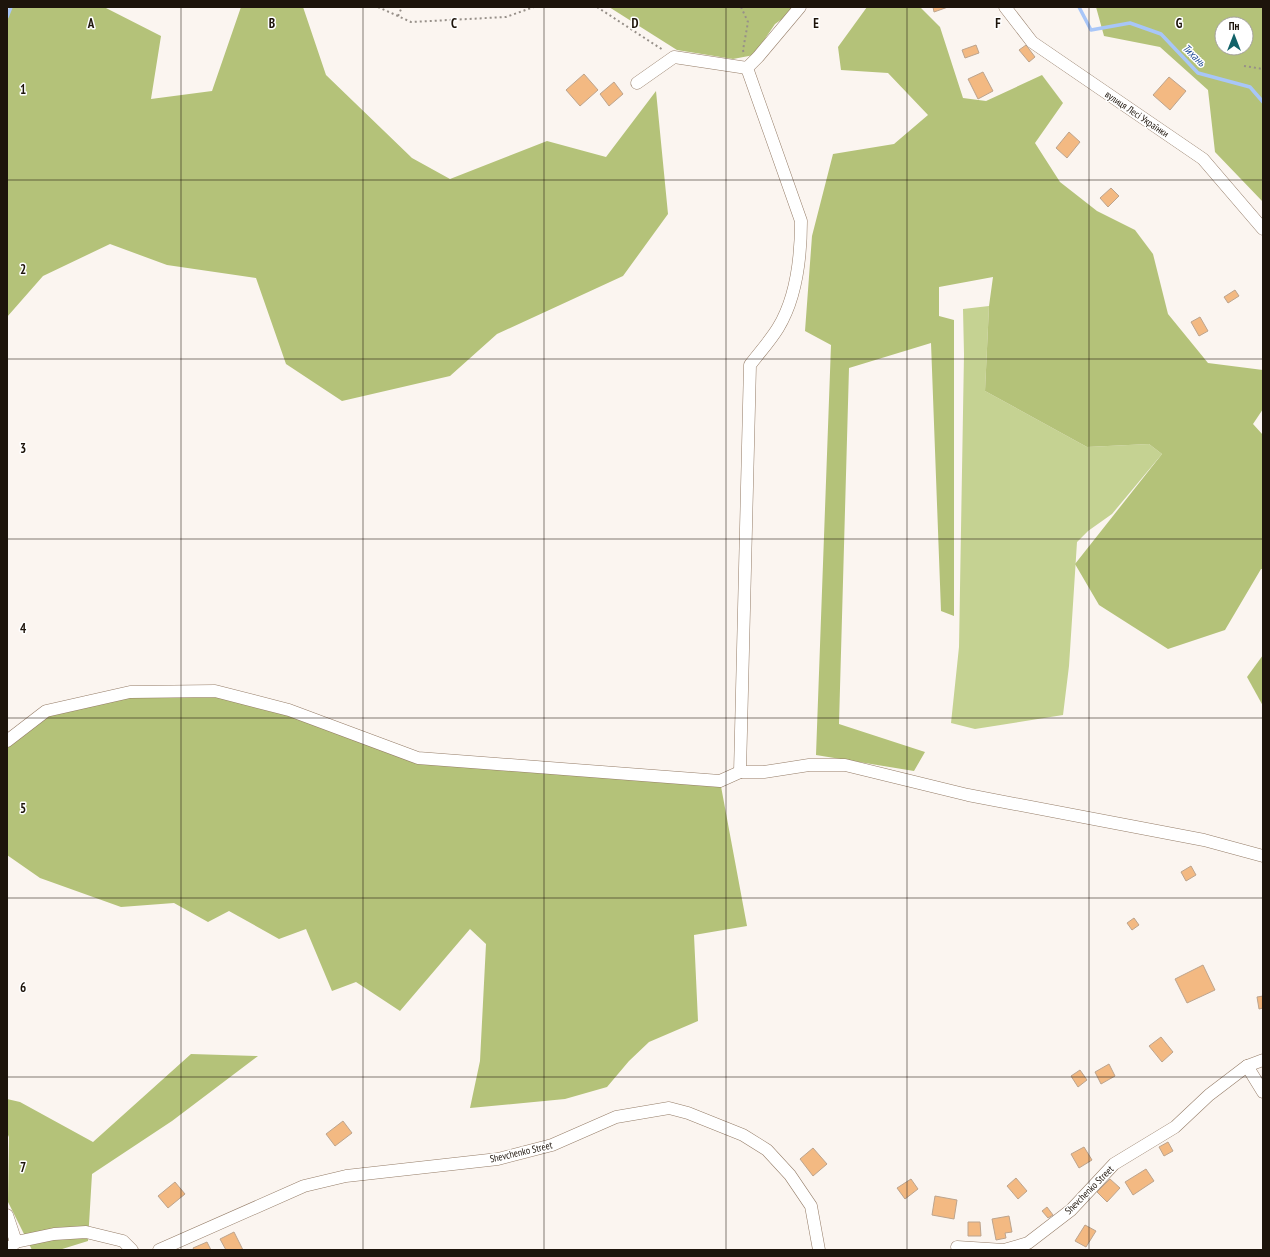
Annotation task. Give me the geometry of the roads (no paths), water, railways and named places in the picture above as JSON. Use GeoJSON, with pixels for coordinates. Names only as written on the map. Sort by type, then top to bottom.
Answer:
{"type":"FeatureCollection","features":[{"type":"Feature","properties":{"kind":"street"},"geometry":{"type":"LineString","coordinates":[[747,68],[800,7]]}},
{"type":"Feature","properties":{"kind":"street","name":"вулиця Лесі Українки"},"geometry":{"type":"LineString","coordinates":[[1005,7],[1032,42],[1203,159],[1263,229]]}},
{"type":"Feature","properties":{"kind":"street"},"geometry":{"type":"LineString","coordinates":[[637,83],[674,57],[747,68]]}},
{"type":"Feature","properties":{"kind":"street"},"geometry":{"type":"LineString","coordinates":[[740,772],[750,365],[778,328],[793,296],[801,247],[801,221],[747,68]]}},
{"type":"Feature","properties":{"kind":"street"},"geometry":{"type":"LineString","coordinates":[[7,741],[46,711],[130,692],[215,691],[289,710],[418,758],[720,780],[740,772],[764,772],[809,765],[845,765],[968,795],[1204,840],[1263,856]]}},
{"type":"Feature","properties":{"kind":"street","name":"Shevchenko Street"},"geometry":{"type":"LineString","coordinates":[[957,1247],[1004,1250],[1028,1243],[1071,1210],[1114,1164],[1175,1127],[1210,1095],[1247,1066],[1263,1060]]}},
{"type":"Feature","properties":{"kind":"street"},"geometry":{"type":"LineString","coordinates":[[1247,1066],[1263,1092]]}},
{"type":"Feature","properties":{"kind":"street","name":"Shevchenko Street"},"geometry":{"type":"LineString","coordinates":[[159,1250],[304,1186],[346,1176],[498,1159],[552,1145],[616,1118],[668,1108],[688,1113],[743,1136],[767,1150],[790,1175],[811,1206],[820,1250]]}},
{"type":"Feature","properties":{"kind":"street"},"geometry":{"type":"LineString","coordinates":[[7,1215],[12,1246],[54,1234],[86,1232],[123,1242],[132,1250]]}},
{"type":"Feature","properties":{"kind":"waterway","name":"Тихань"},"geometry":{"type":"LineString","coordinates":[[7,17],[11,7]]}},
{"type":"Feature","properties":{"kind":"waterway","name":"Тихань"},"geometry":{"type":"LineString","coordinates":[[1079,7],[1091,30],[1130,23],[1161,34],[1198,73],[1250,87],[1263,102]]}}]}
